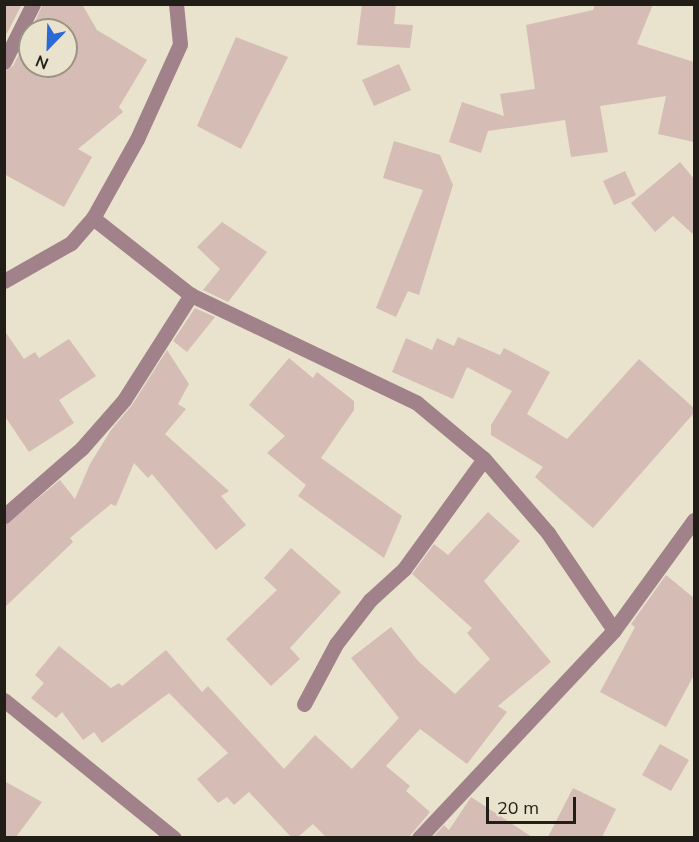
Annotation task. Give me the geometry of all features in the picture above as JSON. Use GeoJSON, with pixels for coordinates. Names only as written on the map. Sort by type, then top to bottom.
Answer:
{"type":"FeatureCollection","features":[{"type":"Feature","properties":{"kind":"street"},"geometry":{"type":"LineString","coordinates":[[4,62],[33,4]]}},
{"type":"Feature","properties":{"kind":"street"},"geometry":{"type":"LineString","coordinates":[[4,281],[71,243],[93,218],[137,139],[180,44],[176,4]]}},
{"type":"Feature","properties":{"kind":"street"},"geometry":{"type":"LineString","coordinates":[[93,218],[191,295],[417,403],[484,459],[548,533],[614,630]]}},
{"type":"Feature","properties":{"kind":"street"},"geometry":{"type":"LineString","coordinates":[[6,512],[82,448],[124,400],[191,295]]}},
{"type":"Feature","properties":{"kind":"street"},"geometry":{"type":"LineString","coordinates":[[304,704],[336,644],[370,600],[404,569],[484,459]]}},
{"type":"Feature","properties":{"kind":"street"},"geometry":{"type":"LineString","coordinates":[[419,837],[614,630],[694,520]]}},
{"type":"Feature","properties":{"kind":"street"},"geometry":{"type":"LineString","coordinates":[[4,700],[174,837]]}},
{"type":"Feature","properties":{"kind":"building"},"geometry":{"type":"Polygon","coordinates":[[[4,4],[22,4],[4,39],[4,4]]]}},
{"type":"Feature","properties":{"kind":"building"},"geometry":{"type":"Polygon","coordinates":[[[43,4],[82,4],[97,30],[147,60],[119,107],[123,112],[78,149],[92,157],[64,207],[4,174],[4,72],[13,66],[18,56],[18,78],[78,78],[78,18],[37,18],[43,4]]]}},
{"type":"Feature","properties":{"kind":"building"},"geometry":{"type":"Polygon","coordinates":[[[362,4],[396,4],[394,24],[413,25],[410,48],[357,45],[362,4]]]}},
{"type":"Feature","properties":{"kind":"building"},"geometry":{"type":"Polygon","coordinates":[[[595,4],[653,4],[637,44],[694,62],[694,142],[658,134],[666,96],[600,106],[608,152],[571,157],[565,120],[488,131],[481,153],[449,142],[462,102],[504,116],[500,94],[535,89],[526,25],[593,10],[595,4]]]}},
{"type":"Feature","properties":{"kind":"building"},"geometry":{"type":"Polygon","coordinates":[[[236,37],[288,57],[241,149],[197,126],[236,37]]]}},
{"type":"Feature","properties":{"kind":"building"},"geometry":{"type":"Polygon","coordinates":[[[399,64],[411,90],[374,106],[362,80],[399,64]]]}},
{"type":"Feature","properties":{"kind":"building"},"geometry":{"type":"Polygon","coordinates":[[[394,141],[440,155],[453,185],[419,295],[408,291],[396,317],[376,308],[423,190],[383,178],[394,141]]]}},
{"type":"Feature","properties":{"kind":"building"},"geometry":{"type":"Polygon","coordinates":[[[680,162],[694,179],[694,235],[673,216],[655,232],[631,203],[680,162]]]}},
{"type":"Feature","properties":{"kind":"building"},"geometry":{"type":"Polygon","coordinates":[[[625,171],[636,195],[614,205],[603,181],[625,171]]]}},
{"type":"Feature","properties":{"kind":"building"},"geometry":{"type":"Polygon","coordinates":[[[222,222],[267,252],[228,302],[203,290],[220,269],[197,247],[222,222]]]}},
{"type":"Feature","properties":{"kind":"building"},"geometry":{"type":"Polygon","coordinates":[[[195,308],[215,317],[187,352],[173,341],[195,308]]]}},
{"type":"Feature","properties":{"kind":"building"},"geometry":{"type":"Polygon","coordinates":[[[4,330],[24,359],[35,352],[39,358],[69,339],[96,376],[59,400],[74,423],[29,452],[4,415],[4,330]]]}},
{"type":"Feature","properties":{"kind":"building"},"geometry":{"type":"Polygon","coordinates":[[[458,337],[500,355],[504,348],[550,372],[527,414],[567,439],[639,359],[694,408],[694,413],[593,528],[535,477],[543,467],[491,435],[491,425],[512,391],[467,367],[453,399],[392,372],[406,338],[432,350],[437,338],[454,346],[458,337]]]}},
{"type":"Feature","properties":{"kind":"building"},"geometry":{"type":"Polygon","coordinates":[[[167,350],[189,384],[178,404],[186,409],[165,434],[229,491],[221,496],[246,525],[216,550],[152,474],[148,478],[134,463],[116,506],[111,504],[70,538],[73,542],[4,608],[4,526],[60,480],[75,499],[90,464],[167,350]]]}},
{"type":"Feature","properties":{"kind":"building"},"geometry":{"type":"Polygon","coordinates":[[[289,358],[313,378],[317,372],[354,401],[354,410],[321,458],[402,516],[384,558],[298,496],[306,485],[267,453],[285,436],[249,405],[289,358]]]}},
{"type":"Feature","properties":{"kind":"building"},"geometry":{"type":"Polygon","coordinates":[[[488,512],[520,541],[484,581],[551,662],[498,706],[507,712],[467,764],[420,729],[386,766],[410,786],[406,791],[430,812],[409,837],[326,837],[313,824],[298,837],[291,837],[249,792],[234,805],[227,797],[218,803],[197,779],[228,753],[169,693],[102,743],[94,732],[83,740],[62,712],[56,718],[31,698],[44,683],[35,675],[59,646],[111,688],[119,683],[122,686],[166,650],[202,692],[208,686],[284,769],[315,735],[352,769],[399,718],[351,658],[391,627],[418,661],[455,694],[490,659],[467,633],[472,628],[412,574],[434,544],[448,555],[488,512]]]}},
{"type":"Feature","properties":{"kind":"building"},"geometry":{"type":"Polygon","coordinates":[[[291,548],[341,592],[290,648],[300,659],[271,686],[226,639],[277,590],[264,578],[291,548]]]}},
{"type":"Feature","properties":{"kind":"building"},"geometry":{"type":"Polygon","coordinates":[[[666,575],[694,598],[694,675],[666,727],[600,692],[635,627],[631,624],[666,575]]]}},
{"type":"Feature","properties":{"kind":"building"},"geometry":{"type":"Polygon","coordinates":[[[660,744],[689,760],[671,791],[642,775],[660,744]]]}},
{"type":"Feature","properties":{"kind":"building"},"geometry":{"type":"Polygon","coordinates":[[[4,781],[42,802],[16,837],[4,837],[4,781]]]}},
{"type":"Feature","properties":{"kind":"building"},"geometry":{"type":"Polygon","coordinates":[[[573,788],[616,809],[602,837],[548,837],[573,788]]]}},
{"type":"Feature","properties":{"kind":"building"},"geometry":{"type":"Polygon","coordinates":[[[471,797],[532,837],[433,837],[444,825],[449,830],[471,797]]]}}]}
